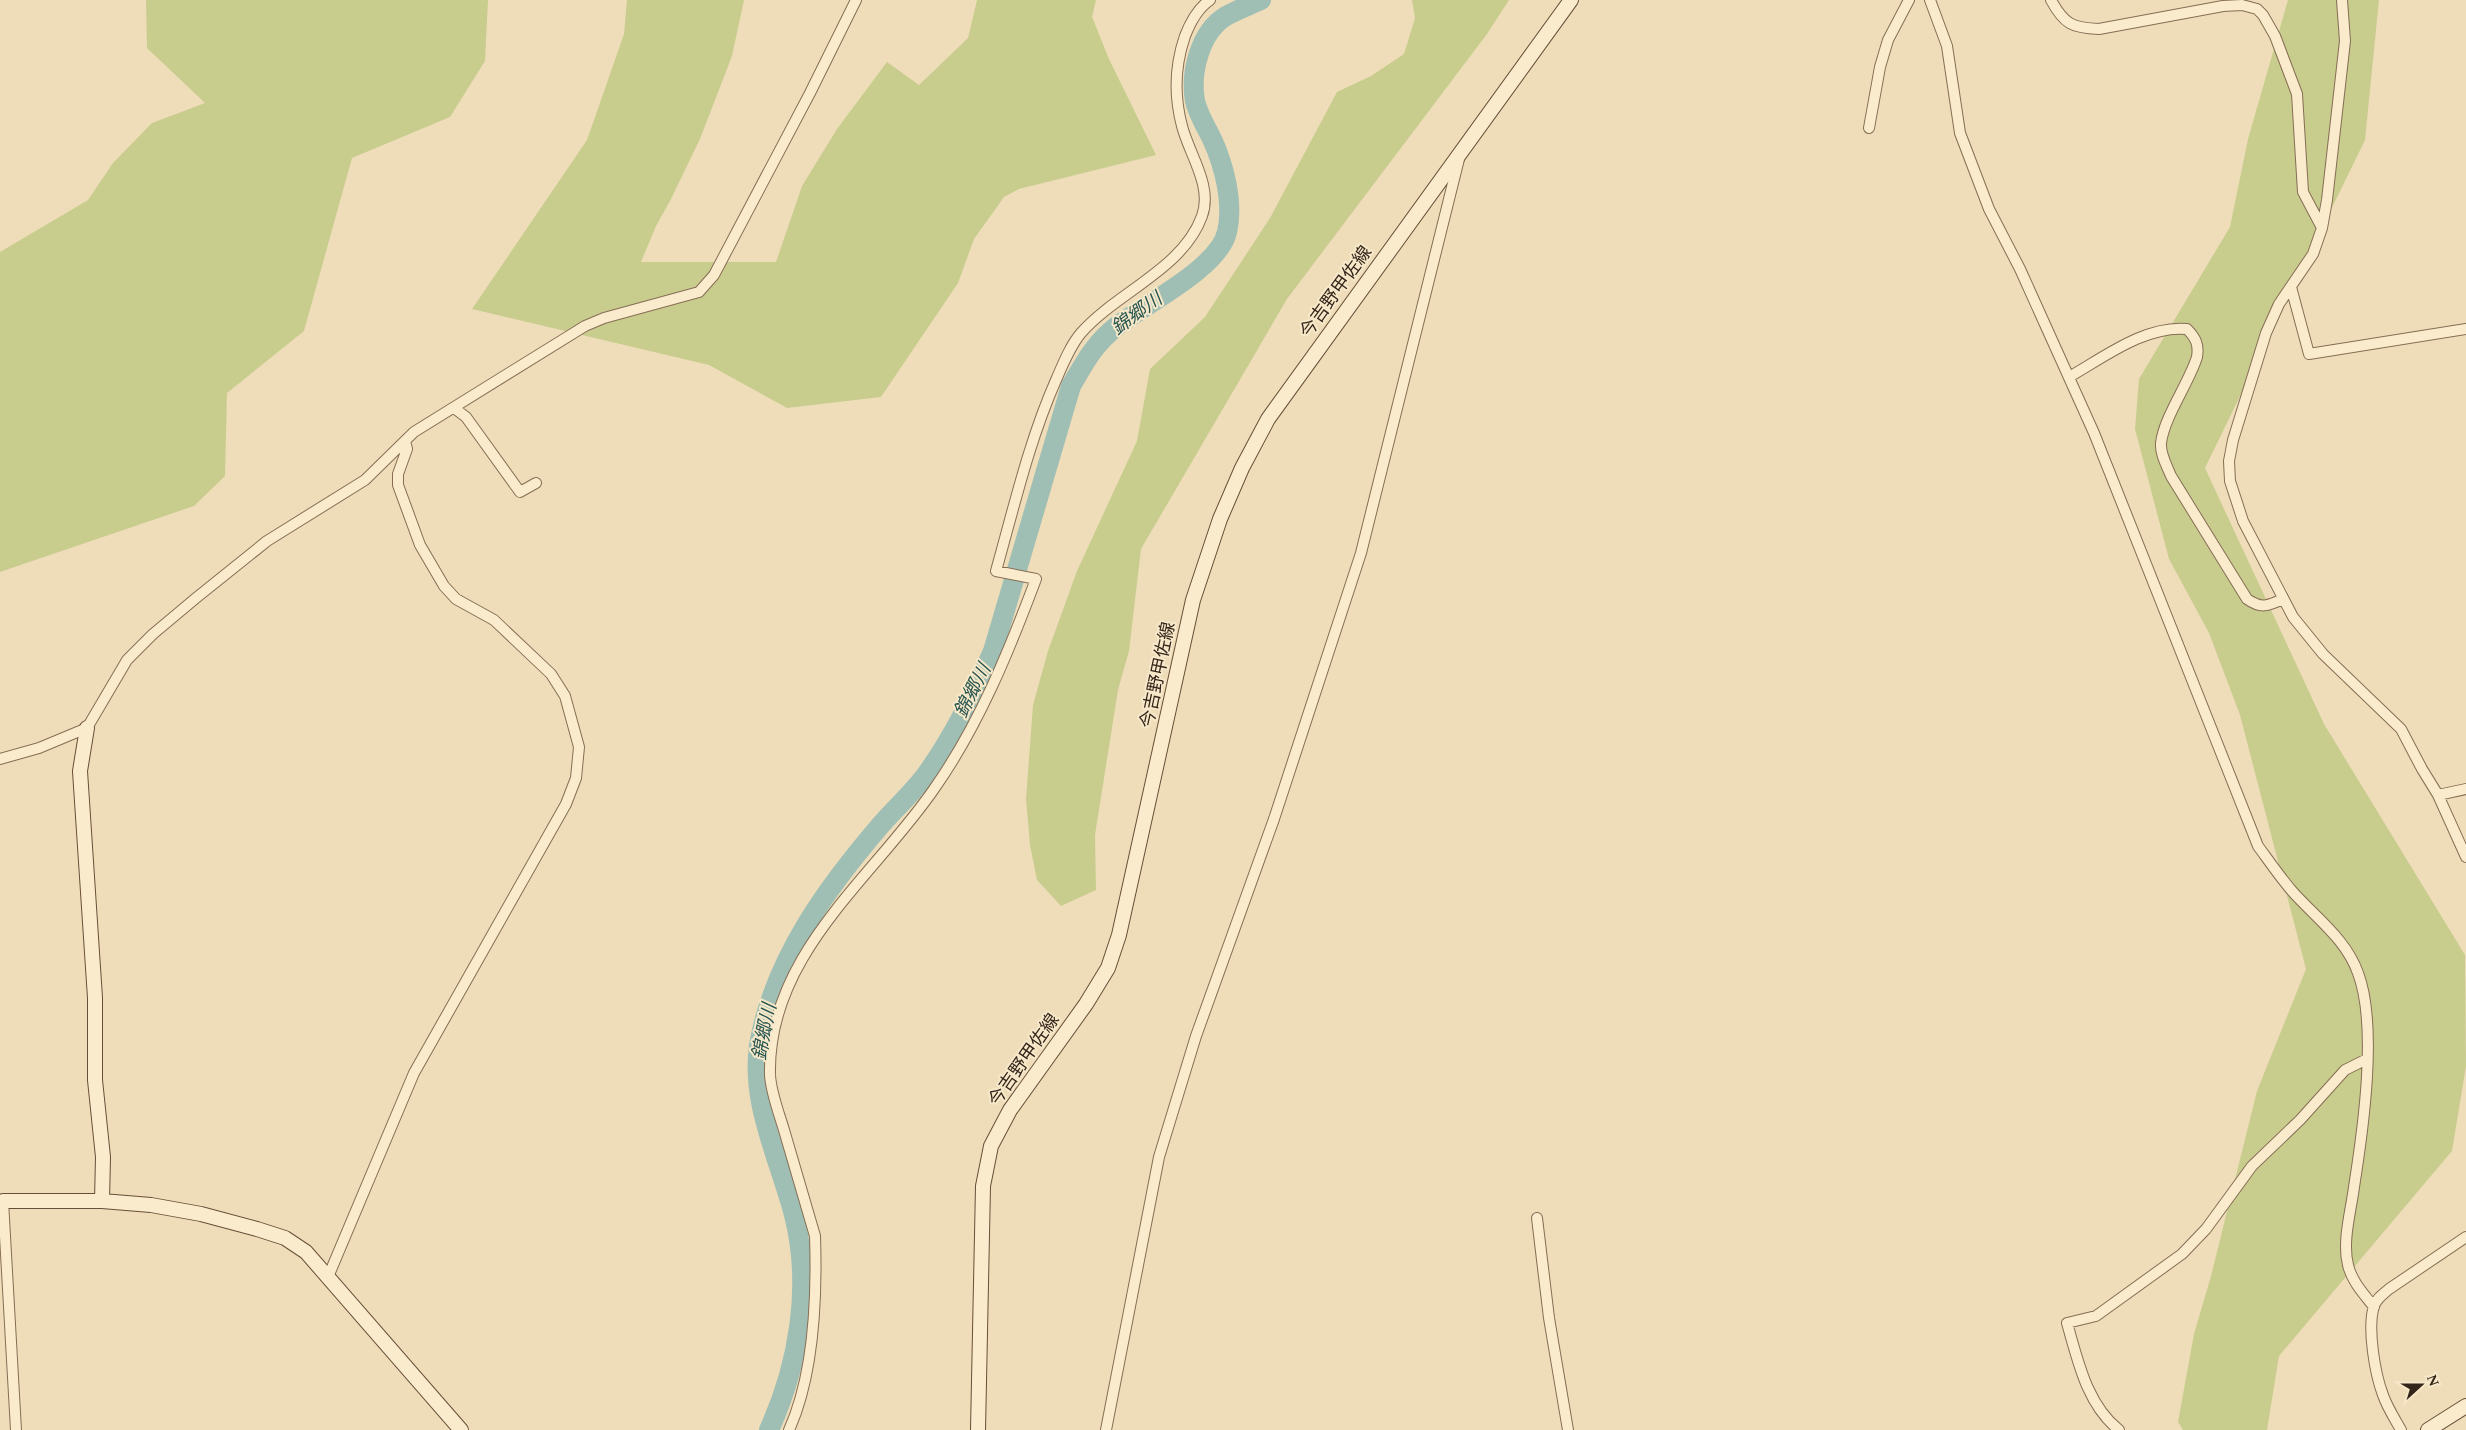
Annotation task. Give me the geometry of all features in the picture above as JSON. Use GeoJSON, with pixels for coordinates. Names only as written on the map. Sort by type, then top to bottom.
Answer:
{"type":"FeatureCollection","features":[{"type":"Feature","properties":{"kind":"main road","name":"今吉野甲佐線"},"geometry":{"type":"LineString","coordinates":[[978,1430],[983,1186],[991,1146],[1010,1110],[1082,1010],[1108,968],[1119,935],[1193,600],[1220,520],[1268,419],[1572,0]]}},
{"type":"Feature","properties":{"kind":"main road"},"geometry":{"type":"LineString","coordinates":[[87,728],[80,771],[95,998],[95,1080],[103,1156],[102,1201]]}},
{"type":"Feature","properties":{"kind":"main road"},"geometry":{"type":"LineString","coordinates":[[1,1200],[102,1201],[151,1204],[201,1214],[285,1238],[306,1252],[328,1276],[461,1430]]}},
{"type":"Feature","properties":{"kind":"main road"},"geometry":{"type":"LineString","coordinates":[[2428,1430],[2466,1406]]}},
{"type":"Feature","properties":{"kind":"street"},"geometry":{"type":"LineString","coordinates":[[0,759],[39,748],[87,728],[128,660],[154,634],[267,541],[365,480],[414,432],[585,326],[604,318],[694,294],[705,287],[714,275],[810,93],[856,0]]}},
{"type":"Feature","properties":{"kind":"street"},"geometry":{"type":"LineString","coordinates":[[790,1430],[806,1370],[814,1309],[816,1253],[815,1236],[778,1112],[770,1076],[775,1027],[784,996],[807,949],[835,910],[891,846],[944,774],[988,694],[1016,633],[1036,578],[996,571],[1044,408],[1068,352],[1080,334],[1107,308],[1177,256],[1194,236],[1200,222],[1203,214],[1205,192],[1182,125],[1176,84],[1179,54],[1189,25],[1204,4],[1210,0]]}},
{"type":"Feature","properties":{"kind":"street"},"geometry":{"type":"LineString","coordinates":[[1869,128],[1885,49],[1909,0]]}},
{"type":"Feature","properties":{"kind":"street"},"geometry":{"type":"LineString","coordinates":[[1930,0],[1947,46],[1960,133],[1989,209],[2020,269],[2094,433],[2258,846],[2293,892],[2341,941],[2358,972],[2366,1002],[2367,1059],[2359,1154],[2347,1239],[2348,1264],[2353,1280],[2374,1307]]}},
{"type":"Feature","properties":{"kind":"street"},"geometry":{"type":"LineString","coordinates":[[2051,0],[2059,14],[2070,25],[2078,28],[2099,29],[2223,6],[2242,5],[2257,9],[2263,15],[2275,36],[2297,94],[2302,192],[2322,228]]}},
{"type":"Feature","properties":{"kind":"street"},"geometry":{"type":"LineString","coordinates":[[2342,0],[2345,41],[2322,228],[2313,254],[2279,304],[2266,333],[2246,395],[2229,462],[2230,481],[2242,520],[2293,616],[2323,654],[2401,729],[2438,795],[2466,857]]}},
{"type":"Feature","properties":{"kind":"street"},"geometry":{"type":"LineString","coordinates":[[1106,1430],[1159,1157],[1196,1036],[1274,819],[1361,553],[1460,153]]}},
{"type":"Feature","properties":{"kind":"street"},"geometry":{"type":"LineString","coordinates":[[2291,287],[2309,354],[2466,329]]}},
{"type":"Feature","properties":{"kind":"street"},"geometry":{"type":"LineString","coordinates":[[2068,377],[2121,348],[2160,331],[2187,329],[2194,336],[2198,348],[2197,357],[2164,431],[2161,444],[2164,459],[2176,484],[2247,598],[2256,605],[2265,607],[2283,599]]}},
{"type":"Feature","properties":{"kind":"street"},"geometry":{"type":"LineString","coordinates":[[454,408],[466,417],[520,492],[536,483]]}},
{"type":"Feature","properties":{"kind":"street"},"geometry":{"type":"LineString","coordinates":[[328,1276],[414,1074],[566,804],[576,778],[579,747],[565,696],[551,674],[494,620],[456,598],[444,586],[420,545],[398,485],[398,474],[407,449],[405,441]]}},
{"type":"Feature","properties":{"kind":"street"},"geometry":{"type":"LineString","coordinates":[[2438,795],[2466,789]]}},
{"type":"Feature","properties":{"kind":"street"},"geometry":{"type":"LineString","coordinates":[[2119,1430],[2102,1416],[2092,1399],[2067,1323],[2096,1316],[2182,1254],[2206,1229],[2252,1166],[2300,1120],[2345,1070],[2367,1059]]}},
{"type":"Feature","properties":{"kind":"street"},"geometry":{"type":"LineString","coordinates":[[1,1200],[16,1430]]}},
{"type":"Feature","properties":{"kind":"street"},"geometry":{"type":"LineString","coordinates":[[1536,1218],[1549,1318],[1568,1430]]}},
{"type":"Feature","properties":{"kind":"street"},"geometry":{"type":"LineString","coordinates":[[2401,1430],[2383,1398],[2378,1378],[2372,1330],[2374,1307],[2378,1298],[2389,1289],[2466,1237]]}},
{"type":"Feature","properties":{"kind":"green space"},"geometry":{"type":"Polygon","coordinates":[[[146,0],[488,0],[485,61],[450,117],[352,158],[304,331],[227,393],[225,476],[194,506],[0,572],[0,252],[88,200],[113,163],[152,123],[205,103],[147,48],[146,0]]]}},
{"type":"Feature","properties":{"kind":"green space"},"geometry":{"type":"Polygon","coordinates":[[[627,0],[744,0],[732,56],[700,139],[656,226],[641,262],[776,262],[802,186],[837,129],[887,62],[919,85],[968,38],[977,0],[1096,0],[1092,17],[1109,59],[1156,155],[1019,189],[1004,197],[974,239],[958,283],[881,397],[787,408],[709,365],[472,309],[587,140],[624,34],[627,0]]]}},
{"type":"Feature","properties":{"kind":"green space"},"geometry":{"type":"Polygon","coordinates":[[[1412,0],[1509,0],[1487,34],[1287,299],[1141,549],[1129,651],[1118,690],[1095,835],[1096,890],[1061,906],[1037,880],[1030,845],[1026,799],[1033,705],[1048,651],[1077,571],[1137,441],[1150,369],[1205,317],[1270,218],[1337,92],[1371,76],[1404,54],[1415,18],[1412,0]]]}},
{"type":"Feature","properties":{"kind":"green space"},"geometry":{"type":"Polygon","coordinates":[[[2288,0],[2379,0],[2365,140],[2205,468],[2324,724],[2465,955],[2466,1066],[2452,1151],[2279,1356],[2267,1430],[2183,1430],[2178,1422],[2194,1334],[2211,1276],[2257,1091],[2306,969],[2240,715],[2209,633],[2169,559],[2135,429],[2139,379],[2230,227],[2248,139],[2288,0]]]}},
{"type":"Feature","properties":{"kind":"waterway","name":"錦郷川"},"geometry":{"type":"LineString","coordinates":[[769,1430],[788,1379],[795,1352],[802,1297],[802,1269],[794,1215],[773,1149],[761,1104],[758,1081],[761,1035],[769,1006],[779,977],[792,950],[823,899],[860,850],[928,772],[956,728],[972,698],[993,651],[1071,386],[1081,369],[1096,347],[1109,333],[1129,317],[1196,272],[1221,245],[1227,232],[1229,221],[1227,184],[1212,139],[1200,116],[1195,101],[1194,78],[1199,54],[1209,32],[1226,16],[1261,0]]}}]}
